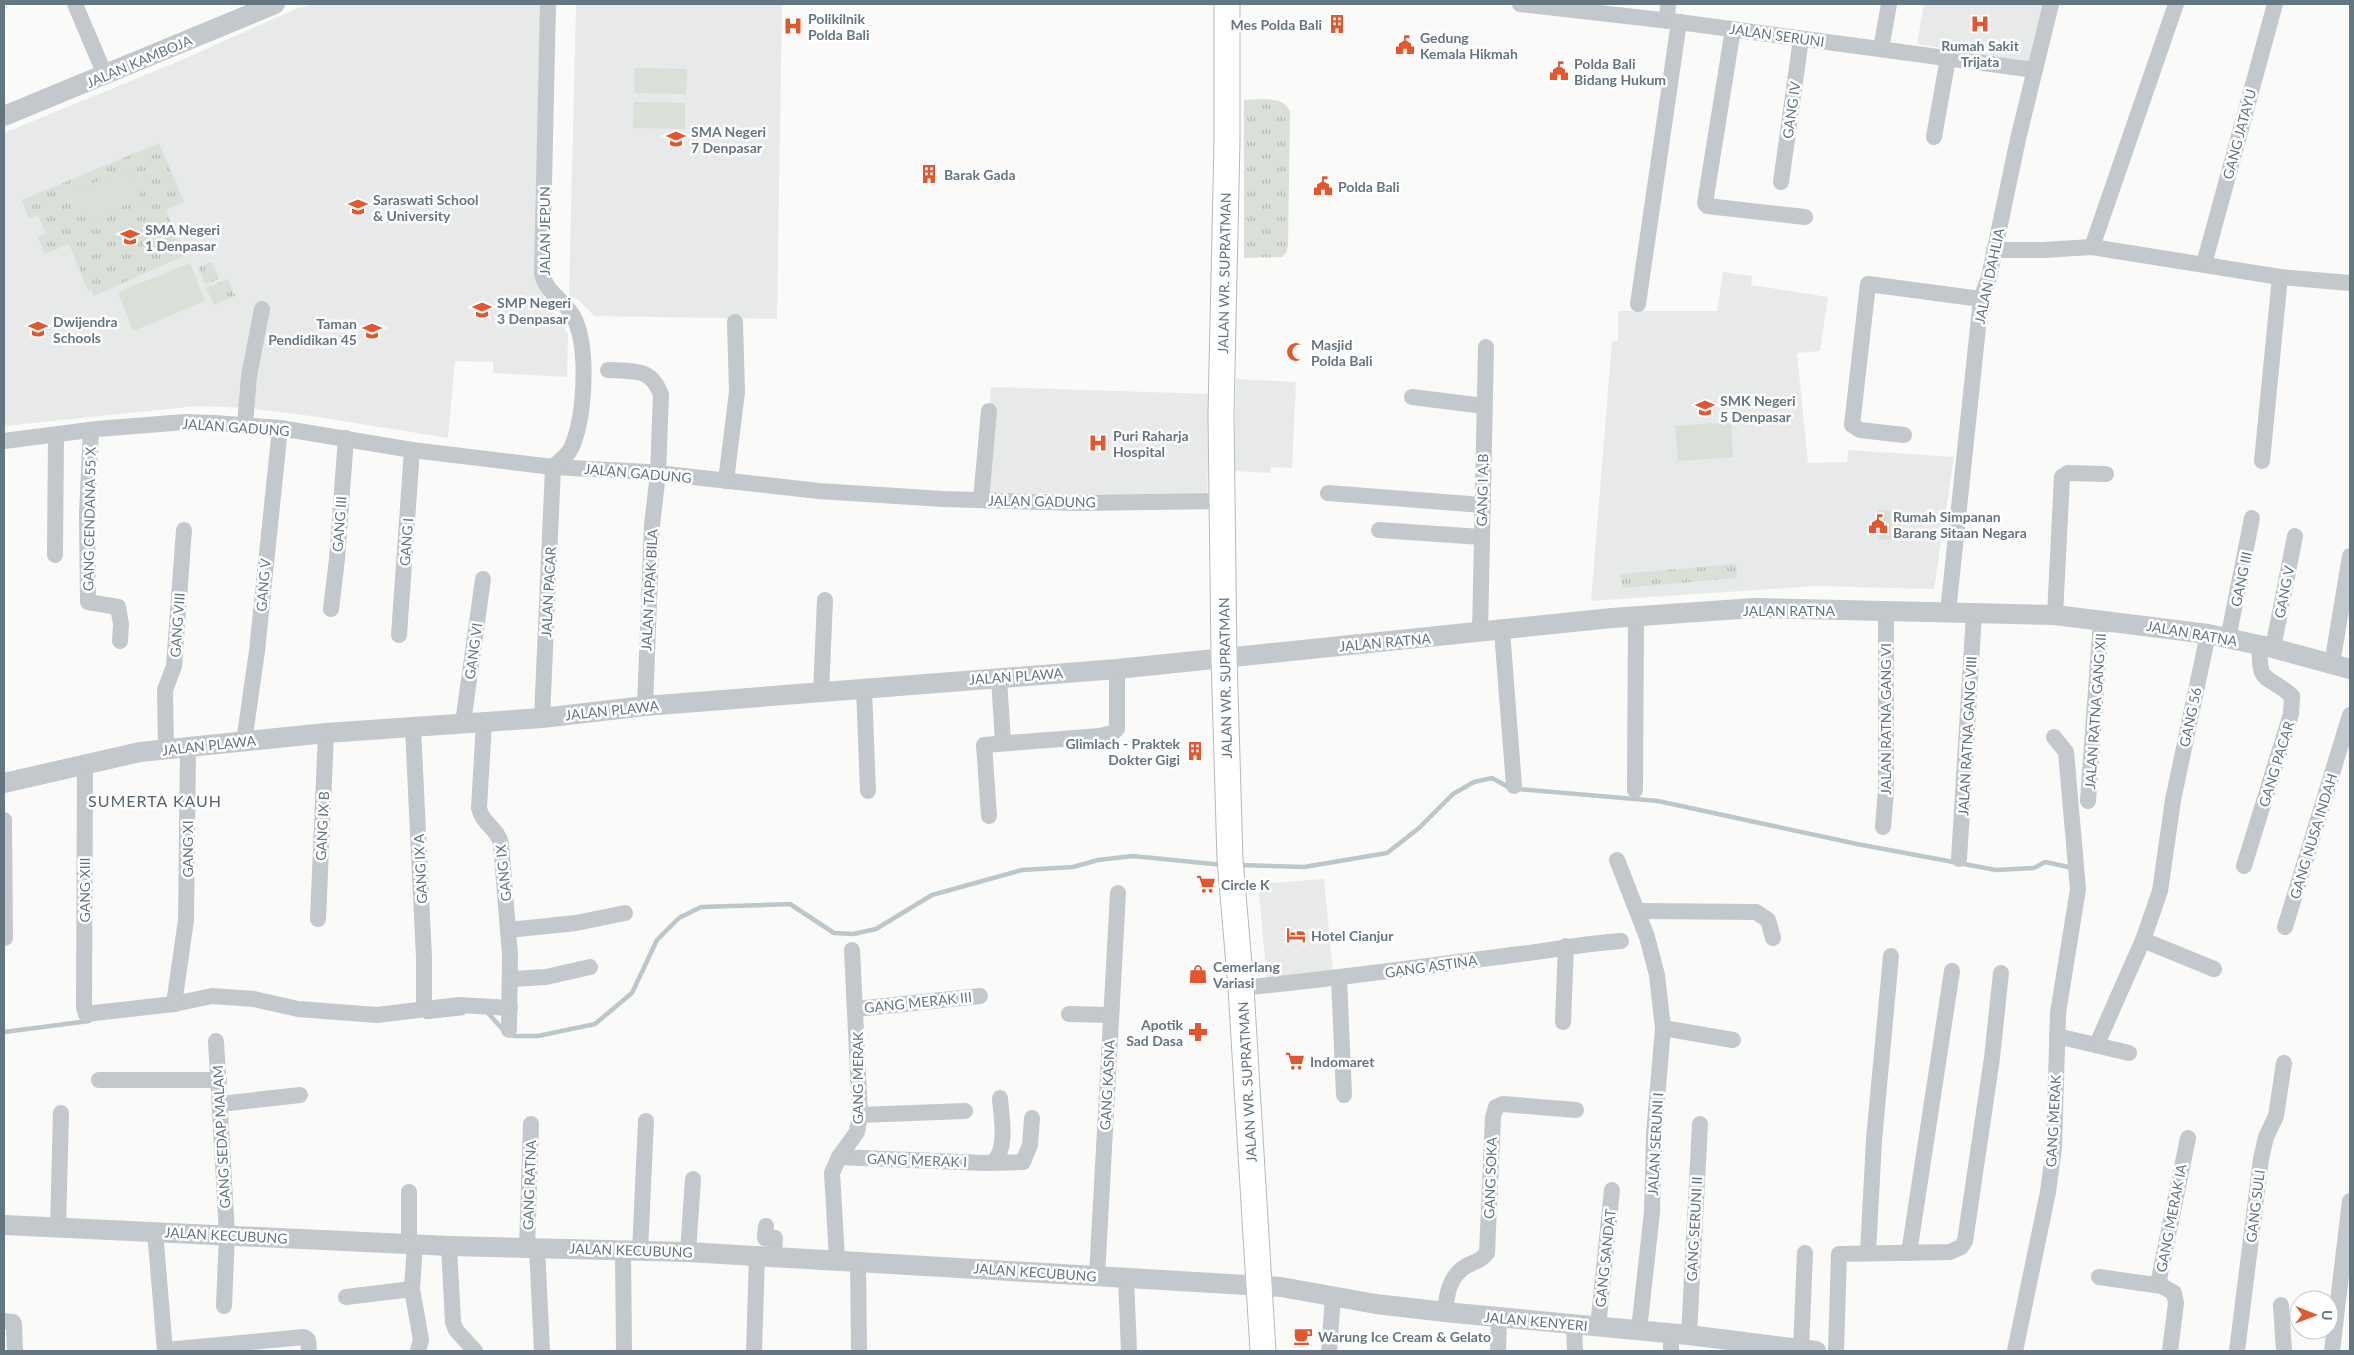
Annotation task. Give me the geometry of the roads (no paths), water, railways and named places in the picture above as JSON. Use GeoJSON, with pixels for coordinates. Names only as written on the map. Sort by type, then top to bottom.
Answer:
{"type":"FeatureCollection","features":[{"type":"Feature","properties":{"kind":"main road","name":"JALAN WR. SUPRATMAN"},"geometry":{"type":"LineString","coordinates":[[1225,10],[1227,140],[1221,414],[1224,657],[1230,859],[1241,988],[1263,1351]]}},
{"type":"Feature","properties":{"kind":"street"},"geometry":{"type":"LineString","coordinates":[[75,4],[105,75]]}},
{"type":"Feature","properties":{"kind":"street","name":"JALAN KAMBOJA"},"geometry":{"type":"LineString","coordinates":[[4,116],[273,4]]}},
{"type":"Feature","properties":{"kind":"street","name":"JALAN JEPUN"},"geometry":{"type":"LineString","coordinates":[[548,4],[542,273],[547,288],[568,308],[574,317],[583,347],[581,404],[575,439],[569,452],[553,467]]}},
{"type":"Feature","properties":{"kind":"street","name":"JALAN SERUNI"},"geometry":{"type":"LineString","coordinates":[[1520,4],[1575,7],[2035,70]]}},
{"type":"Feature","properties":{"kind":"street"},"geometry":{"type":"LineString","coordinates":[[1638,304],[1673,21],[1668,4]]}},
{"type":"Feature","properties":{"kind":"street"},"geometry":{"type":"LineString","coordinates":[[1881,49],[1889,4]]}},
{"type":"Feature","properties":{"kind":"street","name":"JALAN DAHLIA"},"geometry":{"type":"LineString","coordinates":[[1948,612],[1982,299],[2051,4]]}},
{"type":"Feature","properties":{"kind":"street"},"geometry":{"type":"LineString","coordinates":[[2092,247],[2176,4]]}},
{"type":"Feature","properties":{"kind":"street","name":"GANG JATAYU"},"geometry":{"type":"LineString","coordinates":[[2204,264],[2275,4]]}},
{"type":"Feature","properties":{"kind":"street"},"geometry":{"type":"LineString","coordinates":[[1733,29],[1705,203],[1707,206],[1805,217]]}},
{"type":"Feature","properties":{"kind":"street","name":"GANG IV"},"geometry":{"type":"LineString","coordinates":[[1781,182],[1800,39]]}},
{"type":"Feature","properties":{"kind":"street"},"geometry":{"type":"LineString","coordinates":[[1934,137],[1948,58]]}},
{"type":"Feature","properties":{"kind":"street"},"geometry":{"type":"LineString","coordinates":[[1994,250],[2092,247],[2280,276],[2350,283]]}},
{"type":"Feature","properties":{"kind":"street"},"geometry":{"type":"LineString","coordinates":[[2262,461],[2280,276]]}},
{"type":"Feature","properties":{"kind":"street"},"geometry":{"type":"LineString","coordinates":[[1904,435],[1860,430],[1852,425],[1868,284],[1982,299]]}},
{"type":"Feature","properties":{"kind":"street"},"geometry":{"type":"LineString","coordinates":[[245,425],[248,376],[262,309]]}},
{"type":"Feature","properties":{"kind":"street"},"geometry":{"type":"LineString","coordinates":[[726,481],[737,392],[735,322]]}},
{"type":"Feature","properties":{"kind":"street","name":"GANG I A,B"},"geometry":{"type":"LineString","coordinates":[[1480,633],[1486,347]]}},
{"type":"Feature","properties":{"kind":"street","name":"JALAN TAPAK BILA"},"geometry":{"type":"LineString","coordinates":[[608,370],[644,372],[657,383],[661,395],[658,474],[652,525],[645,706]]}},
{"type":"Feature","properties":{"kind":"street"},"geometry":{"type":"LineString","coordinates":[[1412,397],[1484,406]]}},
{"type":"Feature","properties":{"kind":"street"},"geometry":{"type":"LineString","coordinates":[[981,500],[989,411]]}},
{"type":"Feature","properties":{"kind":"street","name":"JALAN GADUNG"},"geometry":{"type":"LineString","coordinates":[[4,441],[91,430],[186,422],[280,428],[412,450],[553,467],[658,474],[819,491],[1078,503],[1223,501]]}},
{"type":"Feature","properties":{"kind":"street","name":"GANG V"},"geometry":{"type":"LineString","coordinates":[[244,742],[257,651],[280,428]]}},
{"type":"Feature","properties":{"kind":"street","name":"GANG CENDANA 55 X"},"geometry":{"type":"LineString","coordinates":[[91,430],[86,513],[88,602],[118,606],[121,624],[120,641]]}},
{"type":"Feature","properties":{"kind":"street"},"geometry":{"type":"LineString","coordinates":[[55,555],[56,435]]}},
{"type":"Feature","properties":{"kind":"street","name":"GANG III"},"geometry":{"type":"LineString","coordinates":[[331,609],[337,560],[346,438]]}},
{"type":"Feature","properties":{"kind":"street","name":"GANG I"},"geometry":{"type":"LineString","coordinates":[[399,635],[412,450]]}},
{"type":"Feature","properties":{"kind":"street","name":"JALAN PACAR"},"geometry":{"type":"LineString","coordinates":[[542,718],[553,467]]}},
{"type":"Feature","properties":{"kind":"street"},"geometry":{"type":"LineString","coordinates":[[2055,615],[2062,477],[2068,473],[2106,474]]}},
{"type":"Feature","properties":{"kind":"street"},"geometry":{"type":"LineString","coordinates":[[1328,493],[1482,504]]}},
{"type":"Feature","properties":{"kind":"street","name":"GANG III"},"geometry":{"type":"LineString","coordinates":[[2228,638],[2252,518]]}},
{"type":"Feature","properties":{"kind":"street","name":"GANG VIII"},"geometry":{"type":"LineString","coordinates":[[166,749],[165,690],[174,666],[184,530]]}},
{"type":"Feature","properties":{"kind":"street"},"geometry":{"type":"LineString","coordinates":[[1379,530],[1481,537]]}},
{"type":"Feature","properties":{"kind":"street","name":"GANG V"},"geometry":{"type":"LineString","coordinates":[[2267,647],[2295,536]]}},
{"type":"Feature","properties":{"kind":"street"},"geometry":{"type":"LineString","coordinates":[[2341,667],[2350,556]]}},
{"type":"Feature","properties":{"kind":"street","name":"GANG VI"},"geometry":{"type":"LineString","coordinates":[[463,723],[482,579]]}},
{"type":"Feature","properties":{"kind":"street"},"geometry":{"type":"LineString","coordinates":[[821,694],[824,600]]}},
{"type":"Feature","properties":{"kind":"street","name":"JALAN RATNA"},"geometry":{"type":"LineString","coordinates":[[1224,657],[1636,617],[1754,608],[2055,615],[2208,634],[2267,647],[2341,667]]}},
{"type":"Feature","properties":{"kind":"street","name":"JALAN RATNA GANG VI"},"geometry":{"type":"LineString","coordinates":[[1883,827],[1886,791],[1886,611]]}},
{"type":"Feature","properties":{"kind":"street","name":"JALAN RATNA GANG VIII"},"geometry":{"type":"LineString","coordinates":[[1959,859],[1974,614]]}},
{"type":"Feature","properties":{"kind":"street"},"geometry":{"type":"LineString","coordinates":[[1635,790],[1636,617]]}},
{"type":"Feature","properties":{"kind":"street","name":"JALAN RATNA GANG XII"},"geometry":{"type":"LineString","coordinates":[[2088,801],[2101,620]]}},
{"type":"Feature","properties":{"kind":"street"},"geometry":{"type":"LineString","coordinates":[[1502,631],[1514,786]]}},
{"type":"Feature","properties":{"kind":"street","name":"GANG 56"},"geometry":{"type":"LineString","coordinates":[[2097,1044],[2143,940],[2160,891],[2173,800],[2208,634]]}},
{"type":"Feature","properties":{"kind":"street","name":"GANG PACAR"},"geometry":{"type":"LineString","coordinates":[[2244,866],[2291,714],[2292,696],[2280,686],[2264,677],[2259,669],[2267,647]]}},
{"type":"Feature","properties":{"kind":"street","name":"JALAN PLAWA"},"geometry":{"type":"LineString","coordinates":[[4,784],[140,752],[326,732],[413,728],[542,718],[645,706],[821,694],[1117,669],[1224,657]]}},
{"type":"Feature","properties":{"kind":"street"},"geometry":{"type":"LineString","coordinates":[[989,816],[984,745],[1100,736],[1112,733],[1117,729],[1117,669]]}},
{"type":"Feature","properties":{"kind":"street"},"geometry":{"type":"LineString","coordinates":[[1000,678],[1003,743]]}},
{"type":"Feature","properties":{"kind":"street"},"geometry":{"type":"LineString","coordinates":[[864,689],[868,791]]}},
{"type":"Feature","properties":{"kind":"street","name":"GANG NUSA INDAH"},"geometry":{"type":"LineString","coordinates":[[2285,928],[2350,715]]}},
{"type":"Feature","properties":{"kind":"street","name":"GANG IX"},"geometry":{"type":"LineString","coordinates":[[484,722],[479,808],[483,821],[497,833],[500,839],[511,979],[509,1030]]}},
{"type":"Feature","properties":{"kind":"street","name":"GANG IX A"},"geometry":{"type":"LineString","coordinates":[[413,728],[424,958],[424,1010]]}},
{"type":"Feature","properties":{"kind":"street","name":"GANG IX B"},"geometry":{"type":"LineString","coordinates":[[318,919],[326,732]]}},
{"type":"Feature","properties":{"kind":"street","name":"GANG MERAK"},"geometry":{"type":"LineString","coordinates":[[2016,1351],[2038,1250],[2052,1166],[2058,1013],[2078,889],[2066,752],[2054,737]]}},
{"type":"Feature","properties":{"kind":"street","name":"GANG XI"},"geometry":{"type":"LineString","coordinates":[[174,1004],[186,920],[188,747]]}},
{"type":"Feature","properties":{"kind":"street","name":"GANG XIII"},"geometry":{"type":"LineString","coordinates":[[85,766],[84,1007],[86,1014],[174,1004]]}},
{"type":"Feature","properties":{"kind":"street"},"geometry":{"type":"LineString","coordinates":[[4,820],[5,938]]}},
{"type":"Feature","properties":{"kind":"street","name":"JALAN SERUNI I"},"geometry":{"type":"LineString","coordinates":[[1617,860],[1647,937],[1657,975],[1663,1028],[1654,1134],[1652,1212],[1640,1330]]}},
{"type":"Feature","properties":{"kind":"street","name":"GANG KASNA"},"geometry":{"type":"LineString","coordinates":[[1097,1276],[1118,893]]}},
{"type":"Feature","properties":{"kind":"street"},"geometry":{"type":"LineString","coordinates":[[1638,911],[1756,912],[1768,920],[1774,938]]}},
{"type":"Feature","properties":{"kind":"street"},"geometry":{"type":"LineString","coordinates":[[508,930],[576,923],[625,913]]}},
{"type":"Feature","properties":{"kind":"street"},"geometry":{"type":"LineString","coordinates":[[2143,940],[2214,969]]}},
{"type":"Feature","properties":{"kind":"street","name":"GANG ASTINA"},"geometry":{"type":"LineString","coordinates":[[1241,988],[1339,978],[1566,946],[1621,941]]}},
{"type":"Feature","properties":{"kind":"street"},"geometry":{"type":"LineString","coordinates":[[1563,1022],[1566,946]]}},
{"type":"Feature","properties":{"kind":"street","name":"GANG MERAK"},"geometry":{"type":"LineString","coordinates":[[836,1259],[832,1173],[839,1157],[857,1132],[860,1115],[852,950]]}},
{"type":"Feature","properties":{"kind":"street"},"geometry":{"type":"LineString","coordinates":[[1868,1254],[1874,1140],[1891,956]]}},
{"type":"Feature","properties":{"kind":"street"},"geometry":{"type":"LineString","coordinates":[[511,979],[546,977],[590,967]]}},
{"type":"Feature","properties":{"kind":"street"},"geometry":{"type":"LineString","coordinates":[[1909,1253],[1952,971]]}},
{"type":"Feature","properties":{"kind":"street"},"geometry":{"type":"LineString","coordinates":[[1836,1351],[1839,1254],[1956,1251],[1964,1241],[1991,1067],[2001,973]]}},
{"type":"Feature","properties":{"kind":"street"},"geometry":{"type":"LineString","coordinates":[[1339,978],[1344,1095]]}},
{"type":"Feature","properties":{"kind":"street"},"geometry":{"type":"LineString","coordinates":[[174,1004],[212,996],[254,999],[298,1009],[377,1015],[459,1005],[510,1008]]}},
{"type":"Feature","properties":{"kind":"street","name":"GANG MERAK III"},"geometry":{"type":"LineString","coordinates":[[856,1008],[980,996]]}},
{"type":"Feature","properties":{"kind":"street"},"geometry":{"type":"LineString","coordinates":[[1069,1014],[1110,1015]]}},
{"type":"Feature","properties":{"kind":"street"},"geometry":{"type":"LineString","coordinates":[[1663,1028],[1733,1040]]}},
{"type":"Feature","properties":{"kind":"street"},"geometry":{"type":"LineString","coordinates":[[2057,1036],[2129,1053]]}},
{"type":"Feature","properties":{"kind":"street","name":"GANG SEDAP MALAM"},"geometry":{"type":"LineString","coordinates":[[216,1040],[226,1234],[224,1306]]}},
{"type":"Feature","properties":{"kind":"street","name":"GANG SULI"},"geometry":{"type":"LineString","coordinates":[[2238,1351],[2261,1159],[2266,1137],[2276,1116],[2284,1063]]}},
{"type":"Feature","properties":{"kind":"street"},"geometry":{"type":"LineString","coordinates":[[99,1080],[219,1080]]}},
{"type":"Feature","properties":{"kind":"street"},"geometry":{"type":"LineString","coordinates":[[220,1104],[300,1095]]}},
{"type":"Feature","properties":{"kind":"street"},"geometry":{"type":"LineString","coordinates":[[994,1161],[1000,1152],[1002,1142],[1000,1098]]}},
{"type":"Feature","properties":{"kind":"street","name":"GANG SOKA"},"geometry":{"type":"LineString","coordinates":[[1445,1312],[1447,1289],[1451,1281],[1465,1267],[1479,1260],[1487,1253],[1493,1116],[1496,1107],[1503,1104],[1576,1110]]}},
{"type":"Feature","properties":{"kind":"street"},"geometry":{"type":"LineString","coordinates":[[860,1115],[965,1111]]}},
{"type":"Feature","properties":{"kind":"street"},"geometry":{"type":"LineString","coordinates":[[58,1227],[61,1112]]}},
{"type":"Feature","properties":{"kind":"street","name":"GANG MERAK I"},"geometry":{"type":"LineString","coordinates":[[839,1157],[984,1163],[994,1161],[1022,1162],[1030,1145],[1032,1118]]}},
{"type":"Feature","properties":{"kind":"street"},"geometry":{"type":"LineString","coordinates":[[624,1351],[632,1251],[646,1121]]}},
{"type":"Feature","properties":{"kind":"street","name":"GANG RATNA"},"geometry":{"type":"LineString","coordinates":[[531,1124],[532,1247],[542,1351]]}},
{"type":"Feature","properties":{"kind":"street","name":"GANG SERUNI II"},"geometry":{"type":"LineString","coordinates":[[1677,1340],[1700,1124]]}},
{"type":"Feature","properties":{"kind":"street","name":"GANG MERAK IA"},"geometry":{"type":"LineString","coordinates":[[2170,1351],[2176,1303],[2174,1294],[2162,1286],[2159,1279],[2188,1138]]}},
{"type":"Feature","properties":{"kind":"street"},"geometry":{"type":"LineString","coordinates":[[688,1252],[693,1179]]}},
{"type":"Feature","properties":{"kind":"street","name":"GANG SANDAT"},"geometry":{"type":"LineString","coordinates":[[1598,1327],[1612,1190]]}},
{"type":"Feature","properties":{"kind":"street"},"geometry":{"type":"LineString","coordinates":[[409,1192],[412,1289],[421,1340],[418,1351]]}},
{"type":"Feature","properties":{"kind":"street"},"geometry":{"type":"LineString","coordinates":[[2332,1351],[2350,1201]]}},
{"type":"Feature","properties":{"kind":"street","name":"JALAN KECUBUNG"},"geometry":{"type":"LineString","coordinates":[[4,1225],[449,1246],[688,1252],[858,1260],[1258,1286]]}},
{"type":"Feature","properties":{"kind":"street"},"geometry":{"type":"LineString","coordinates":[[754,1351],[766,1256],[775,1238],[765,1238],[766,1226]]}},
{"type":"Feature","properties":{"kind":"street"},"geometry":{"type":"LineString","coordinates":[[155,1231],[165,1351],[304,1336],[308,1340],[309,1351]]}},
{"type":"Feature","properties":{"kind":"street"},"geometry":{"type":"LineString","coordinates":[[449,1246],[453,1322],[456,1330],[475,1351]]}},
{"type":"Feature","properties":{"kind":"street"},"geometry":{"type":"LineString","coordinates":[[1805,1253],[1802,1321],[1810,1351]]}},
{"type":"Feature","properties":{"kind":"street"},"geometry":{"type":"LineString","coordinates":[[858,1260],[859,1351]]}},
{"type":"Feature","properties":{"kind":"street"},"geometry":{"type":"LineString","coordinates":[[2098,1277],[2162,1286]]}},
{"type":"Feature","properties":{"kind":"street"},"geometry":{"type":"LineString","coordinates":[[1126,1278],[1129,1351]]}},
{"type":"Feature","properties":{"kind":"street","name":"JALAN KENYERI"},"geometry":{"type":"LineString","coordinates":[[1258,1286],[1281,1287],[1445,1312],[1640,1330],[1677,1340],[1721,1346],[1810,1351]]}},
{"type":"Feature","properties":{"kind":"street"},"geometry":{"type":"LineString","coordinates":[[346,1297],[412,1289]]}},
{"type":"Feature","properties":{"kind":"street"},"geometry":{"type":"LineString","coordinates":[[1329,1351],[1332,1296]]}},
{"type":"Feature","properties":{"kind":"street"},"geometry":{"type":"LineString","coordinates":[[2281,1305],[2284,1351]]}},
{"type":"Feature","properties":{"kind":"street"},"geometry":{"type":"LineString","coordinates":[[1498,1351],[1499,1318]]}},
{"type":"Feature","properties":{"kind":"street"},"geometry":{"type":"LineString","coordinates":[[4,1322],[13,1322],[14,1324],[15,1351]]}},
{"type":"Feature","properties":{"kind":"street"},"geometry":{"type":"LineString","coordinates":[[1574,1324],[1575,1351]]}},
{"type":"Feature","properties":{"kind":"waterway"},"geometry":{"type":"LineString","coordinates":[[1238,865],[1304,867],[1387,853],[1419,828],[1453,794],[1474,782],[1492,778],[1510,788]]}},
{"type":"Feature","properties":{"kind":"waterway"},"geometry":{"type":"LineString","coordinates":[[1517,789],[1658,801],[1857,844],[1996,870],[2034,868],[2045,862],[2073,868]]}},
{"type":"Feature","properties":{"kind":"waterway"},"geometry":{"type":"LineString","coordinates":[[488,1013],[506,1033],[514,1036],[538,1036],[595,1024],[632,993],[657,940],[679,918],[701,907],[790,904],[834,933],[853,934],[876,929],[932,895],[1022,870],[1073,867],[1098,860],[1133,856],[1223,865]]}},
{"type":"Feature","properties":{"kind":"waterway"},"geometry":{"type":"LineString","coordinates":[[426,1017],[463,1013]]}},
{"type":"Feature","properties":{"kind":"waterway"},"geometry":{"type":"LineString","coordinates":[[4,1032],[89,1021]]}},
{"type":"Feature","properties":{"kind":"place","name":"Mes Polda Bali"},"geometry":{"type":"Point","coordinates":[1337,24]}},
{"type":"Feature","properties":{"kind":"place","name":"Rumah Sakit Trijata"},"geometry":{"type":"Point","coordinates":[1980,24]}},
{"type":"Feature","properties":{"kind":"place","name":"Polikilnik Polda Bali"},"geometry":{"type":"Point","coordinates":[793,26]}},
{"type":"Feature","properties":{"kind":"place","name":"Gedung Kemala Hikmah"},"geometry":{"type":"Point","coordinates":[1405,45]}},
{"type":"Feature","properties":{"kind":"place","name":"Polda Bali Bidang Hukum"},"geometry":{"type":"Point","coordinates":[1559,71]}},
{"type":"Feature","properties":{"kind":"place","name":"SMA Negeri 7 Denpasar"},"geometry":{"type":"Point","coordinates":[676,139]}},
{"type":"Feature","properties":{"kind":"place","name":"Barak Gada"},"geometry":{"type":"Point","coordinates":[929,174]}},
{"type":"Feature","properties":{"kind":"place","name":"Polda Bali"},"geometry":{"type":"Point","coordinates":[1323,186]}},
{"type":"Feature","properties":{"kind":"place","name":"Saraswati School & University"},"geometry":{"type":"Point","coordinates":[358,207]}},
{"type":"Feature","properties":{"kind":"place","name":"SMA Negeri 1 Denpasar"},"geometry":{"type":"Point","coordinates":[130,237]}},
{"type":"Feature","properties":{"kind":"place","name":"SMP Negeri 3 Denpasar"},"geometry":{"type":"Point","coordinates":[482,310]}},
{"type":"Feature","properties":{"kind":"place","name":"Dwijendra Schools"},"geometry":{"type":"Point","coordinates":[38,329]}},
{"type":"Feature","properties":{"kind":"place","name":"Taman Pendidikan 45"},"geometry":{"type":"Point","coordinates":[372,331]}},
{"type":"Feature","properties":{"kind":"place","name":"Masjid Polda Bali"},"geometry":{"type":"Point","coordinates":[1296,352]}},
{"type":"Feature","properties":{"kind":"place","name":"SMK Negeri 5 Denpasar"},"geometry":{"type":"Point","coordinates":[1705,408]}},
{"type":"Feature","properties":{"kind":"place","name":"Puri Raharja Hospital"},"geometry":{"type":"Point","coordinates":[1098,443]}},
{"type":"Feature","properties":{"kind":"place","name":"Rumah Simpanan Barang Sitaan Negara"},"geometry":{"type":"Point","coordinates":[1878,524]}},
{"type":"Feature","properties":{"kind":"place","name":"Glimlach - Praktek Dokter Gigi"},"geometry":{"type":"Point","coordinates":[1195,751]}},
{"type":"Feature","properties":{"kind":"place","name":"Circle K"},"geometry":{"type":"Point","coordinates":[1206,884]}},
{"type":"Feature","properties":{"kind":"place","name":"Hotel Cianjur"},"geometry":{"type":"Point","coordinates":[1296,935]}},
{"type":"Feature","properties":{"kind":"place","name":"Cemerlang Variasi"},"geometry":{"type":"Point","coordinates":[1198,974]}},
{"type":"Feature","properties":{"kind":"place","name":"Apotik Sad Dasa"},"geometry":{"type":"Point","coordinates":[1198,1032]}},
{"type":"Feature","properties":{"kind":"place","name":"Indomaret"},"geometry":{"type":"Point","coordinates":[1295,1061]}},
{"type":"Feature","properties":{"kind":"place","name":"Warung Ice Cream & Gelato"},"geometry":{"type":"Point","coordinates":[1303,1336]}},
{"type":"Feature","properties":{"kind":"district","name":"SUMERTA KAUH"},"geometry":{"type":"Point","coordinates":[155,800]}}]}
